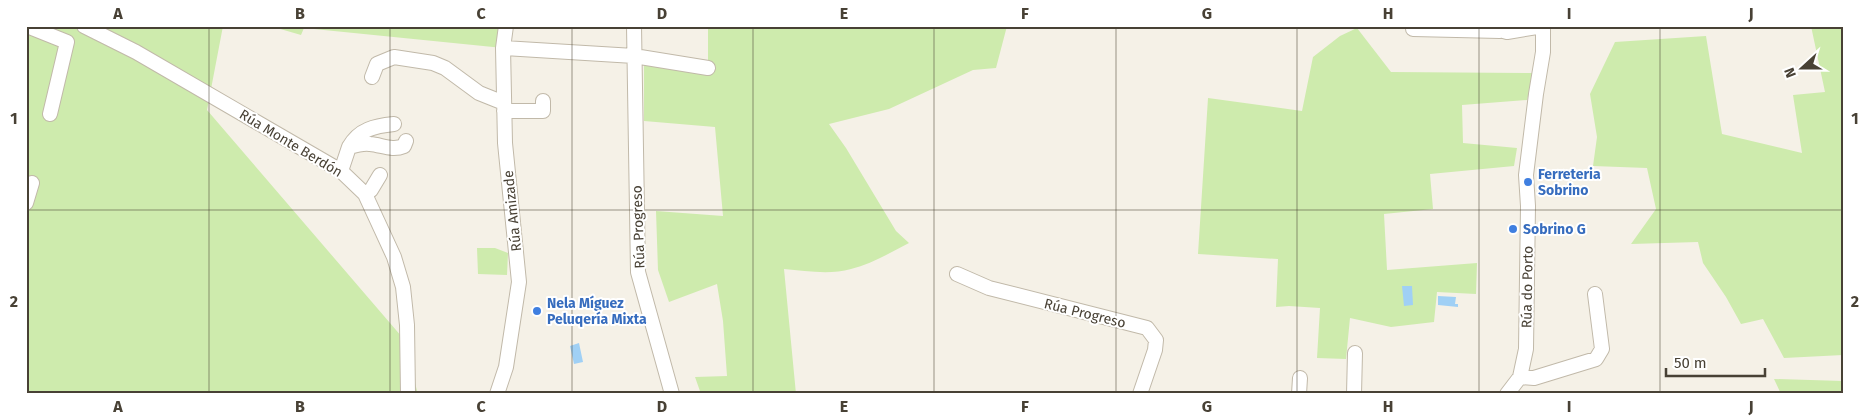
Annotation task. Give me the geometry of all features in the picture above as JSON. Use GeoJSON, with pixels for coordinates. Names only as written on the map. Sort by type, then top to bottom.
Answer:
{"type":"FeatureCollection","features":[{"type":"Feature","properties":{"kind":"street"},"geometry":{"type":"LineString","coordinates":[[26,26],[67,42],[50,114]]}},
{"type":"Feature","properties":{"kind":"street","name":"Rúa Monte Berdón"},"geometry":{"type":"LineString","coordinates":[[84,26],[136,52],[341,171],[365,194],[394,257],[403,287],[408,394]]}},
{"type":"Feature","properties":{"kind":"street","name":"Rúa Amizade"},"geometry":{"type":"LineString","coordinates":[[497,394],[506,367],[519,282],[505,143],[503,48],[506,26]]}},
{"type":"Feature","properties":{"kind":"street","name":"Rúa Progreso"},"geometry":{"type":"LineString","coordinates":[[634,26],[638,272],[672,394]]}},
{"type":"Feature","properties":{"kind":"street"},"geometry":{"type":"LineString","coordinates":[[1413,29],[1495,29],[1507,32],[1543,26]]}},
{"type":"Feature","properties":{"kind":"street","name":"Rúa do Porto"},"geometry":{"type":"LineString","coordinates":[[1507,394],[1520,378],[1526,349],[1528,206],[1526,175],[1543,52],[1543,26]]}},
{"type":"Feature","properties":{"kind":"street"},"geometry":{"type":"LineString","coordinates":[[503,48],[634,56],[708,68]]}},
{"type":"Feature","properties":{"kind":"street"},"geometry":{"type":"LineString","coordinates":[[372,77],[377,64],[394,57],[412,63],[433,63],[445,68],[478,93],[504,107],[543,111],[543,101]]}},
{"type":"Feature","properties":{"kind":"street"},"geometry":{"type":"LineString","coordinates":[[341,171],[354,138],[366,129],[394,124]]}},
{"type":"Feature","properties":{"kind":"street"},"geometry":{"type":"LineString","coordinates":[[349,147],[370,144],[391,149],[404,146],[406,141]]}},
{"type":"Feature","properties":{"kind":"street"},"geometry":{"type":"LineString","coordinates":[[365,194],[371,190],[380,176]]}},
{"type":"Feature","properties":{"kind":"street"},"geometry":{"type":"LineString","coordinates":[[26,203],[32,183]]}},
{"type":"Feature","properties":{"kind":"street","name":"Rúa Progreso"},"geometry":{"type":"LineString","coordinates":[[957,274],[988,288],[1147,328],[1156,340],[1155,350],[1140,394]]}},
{"type":"Feature","properties":{"kind":"street"},"geometry":{"type":"LineString","coordinates":[[1520,378],[1534,378],[1596,359],[1602,349],[1595,294]]}},
{"type":"Feature","properties":{"kind":"street"},"geometry":{"type":"LineString","coordinates":[[1354,394],[1355,353]]}},
{"type":"Feature","properties":{"kind":"street"},"geometry":{"type":"LineString","coordinates":[[1299,394],[1300,378]]}},
{"type":"Feature","properties":{"kind":"green space"},"geometry":{"type":"Polygon","coordinates":[[[26,26],[223,26],[207,110],[402,337],[418,394],[26,394],[26,26]]]}},
{"type":"Feature","properties":{"kind":"green space"},"geometry":{"type":"Polygon","coordinates":[[[270,26],[506,26],[503,48],[304,28],[301,35],[270,26]]]}},
{"type":"Feature","properties":{"kind":"green space"},"geometry":{"type":"Polygon","coordinates":[[[708,26],[1007,26],[996,68],[973,70],[889,109],[829,124],[846,148],[896,231],[909,243],[873,261],[843,271],[818,272],[784,269],[796,394],[701,394],[695,377],[727,376],[723,321],[717,284],[669,302],[658,270],[656,211],[723,216],[715,127],[644,121],[644,63],[708,68],[708,26]]]}},
{"type":"Feature","properties":{"kind":"green space"},"geometry":{"type":"Polygon","coordinates":[[[1811,26],[1843,26],[1843,355],[1784,358],[1763,319],[1741,324],[1726,297],[1703,263],[1698,242],[1631,244],[1656,209],[1647,168],[1593,166],[1597,137],[1590,94],[1615,42],[1706,36],[1722,134],[1802,153],[1793,95],[1825,92],[1811,26]]]}},
{"type":"Feature","properties":{"kind":"green space"},"geometry":{"type":"Polygon","coordinates":[[[1357,28],[1391,72],[1534,73],[1527,100],[1462,105],[1463,143],[1517,148],[1514,166],[1430,174],[1433,209],[1384,214],[1387,270],[1477,263],[1476,294],[1437,292],[1434,322],[1391,327],[1350,318],[1346,359],[1317,358],[1320,308],[1276,307],[1278,259],[1198,254],[1208,98],[1302,111],[1313,57],[1340,36],[1357,28]]]}},
{"type":"Feature","properties":{"kind":"green space"},"geometry":{"type":"Polygon","coordinates":[[[477,248],[495,248],[508,253],[507,275],[478,274],[477,248]]]}},
{"type":"Feature","properties":{"kind":"green space"},"geometry":{"type":"Polygon","coordinates":[[[1774,379],[1843,381],[1843,394],[1781,394],[1774,379]]]}},
{"type":"Feature","properties":{"kind":"water"},"geometry":{"type":"Polygon","coordinates":[[[1402,286],[1412,286],[1413,305],[1404,306],[1402,286]]]}},
{"type":"Feature","properties":{"kind":"water"},"geometry":{"type":"Polygon","coordinates":[[[1438,296],[1456,297],[1455,304],[1458,304],[1458,307],[1438,305],[1438,296]]]}},
{"type":"Feature","properties":{"kind":"water"},"geometry":{"type":"Polygon","coordinates":[[[579,343],[583,362],[574,364],[570,346],[579,343]]]}},
{"type":"Feature","properties":{"kind":"place","name":"Ferreteria Sobrino"},"geometry":{"type":"Point","coordinates":[1528,182]}},
{"type":"Feature","properties":{"kind":"place","name":"Sobrino G"},"geometry":{"type":"Point","coordinates":[1513,229]}},
{"type":"Feature","properties":{"kind":"place","name":"Nela Míguez Peluqería Mixta"},"geometry":{"type":"Point","coordinates":[537,311]}}]}
